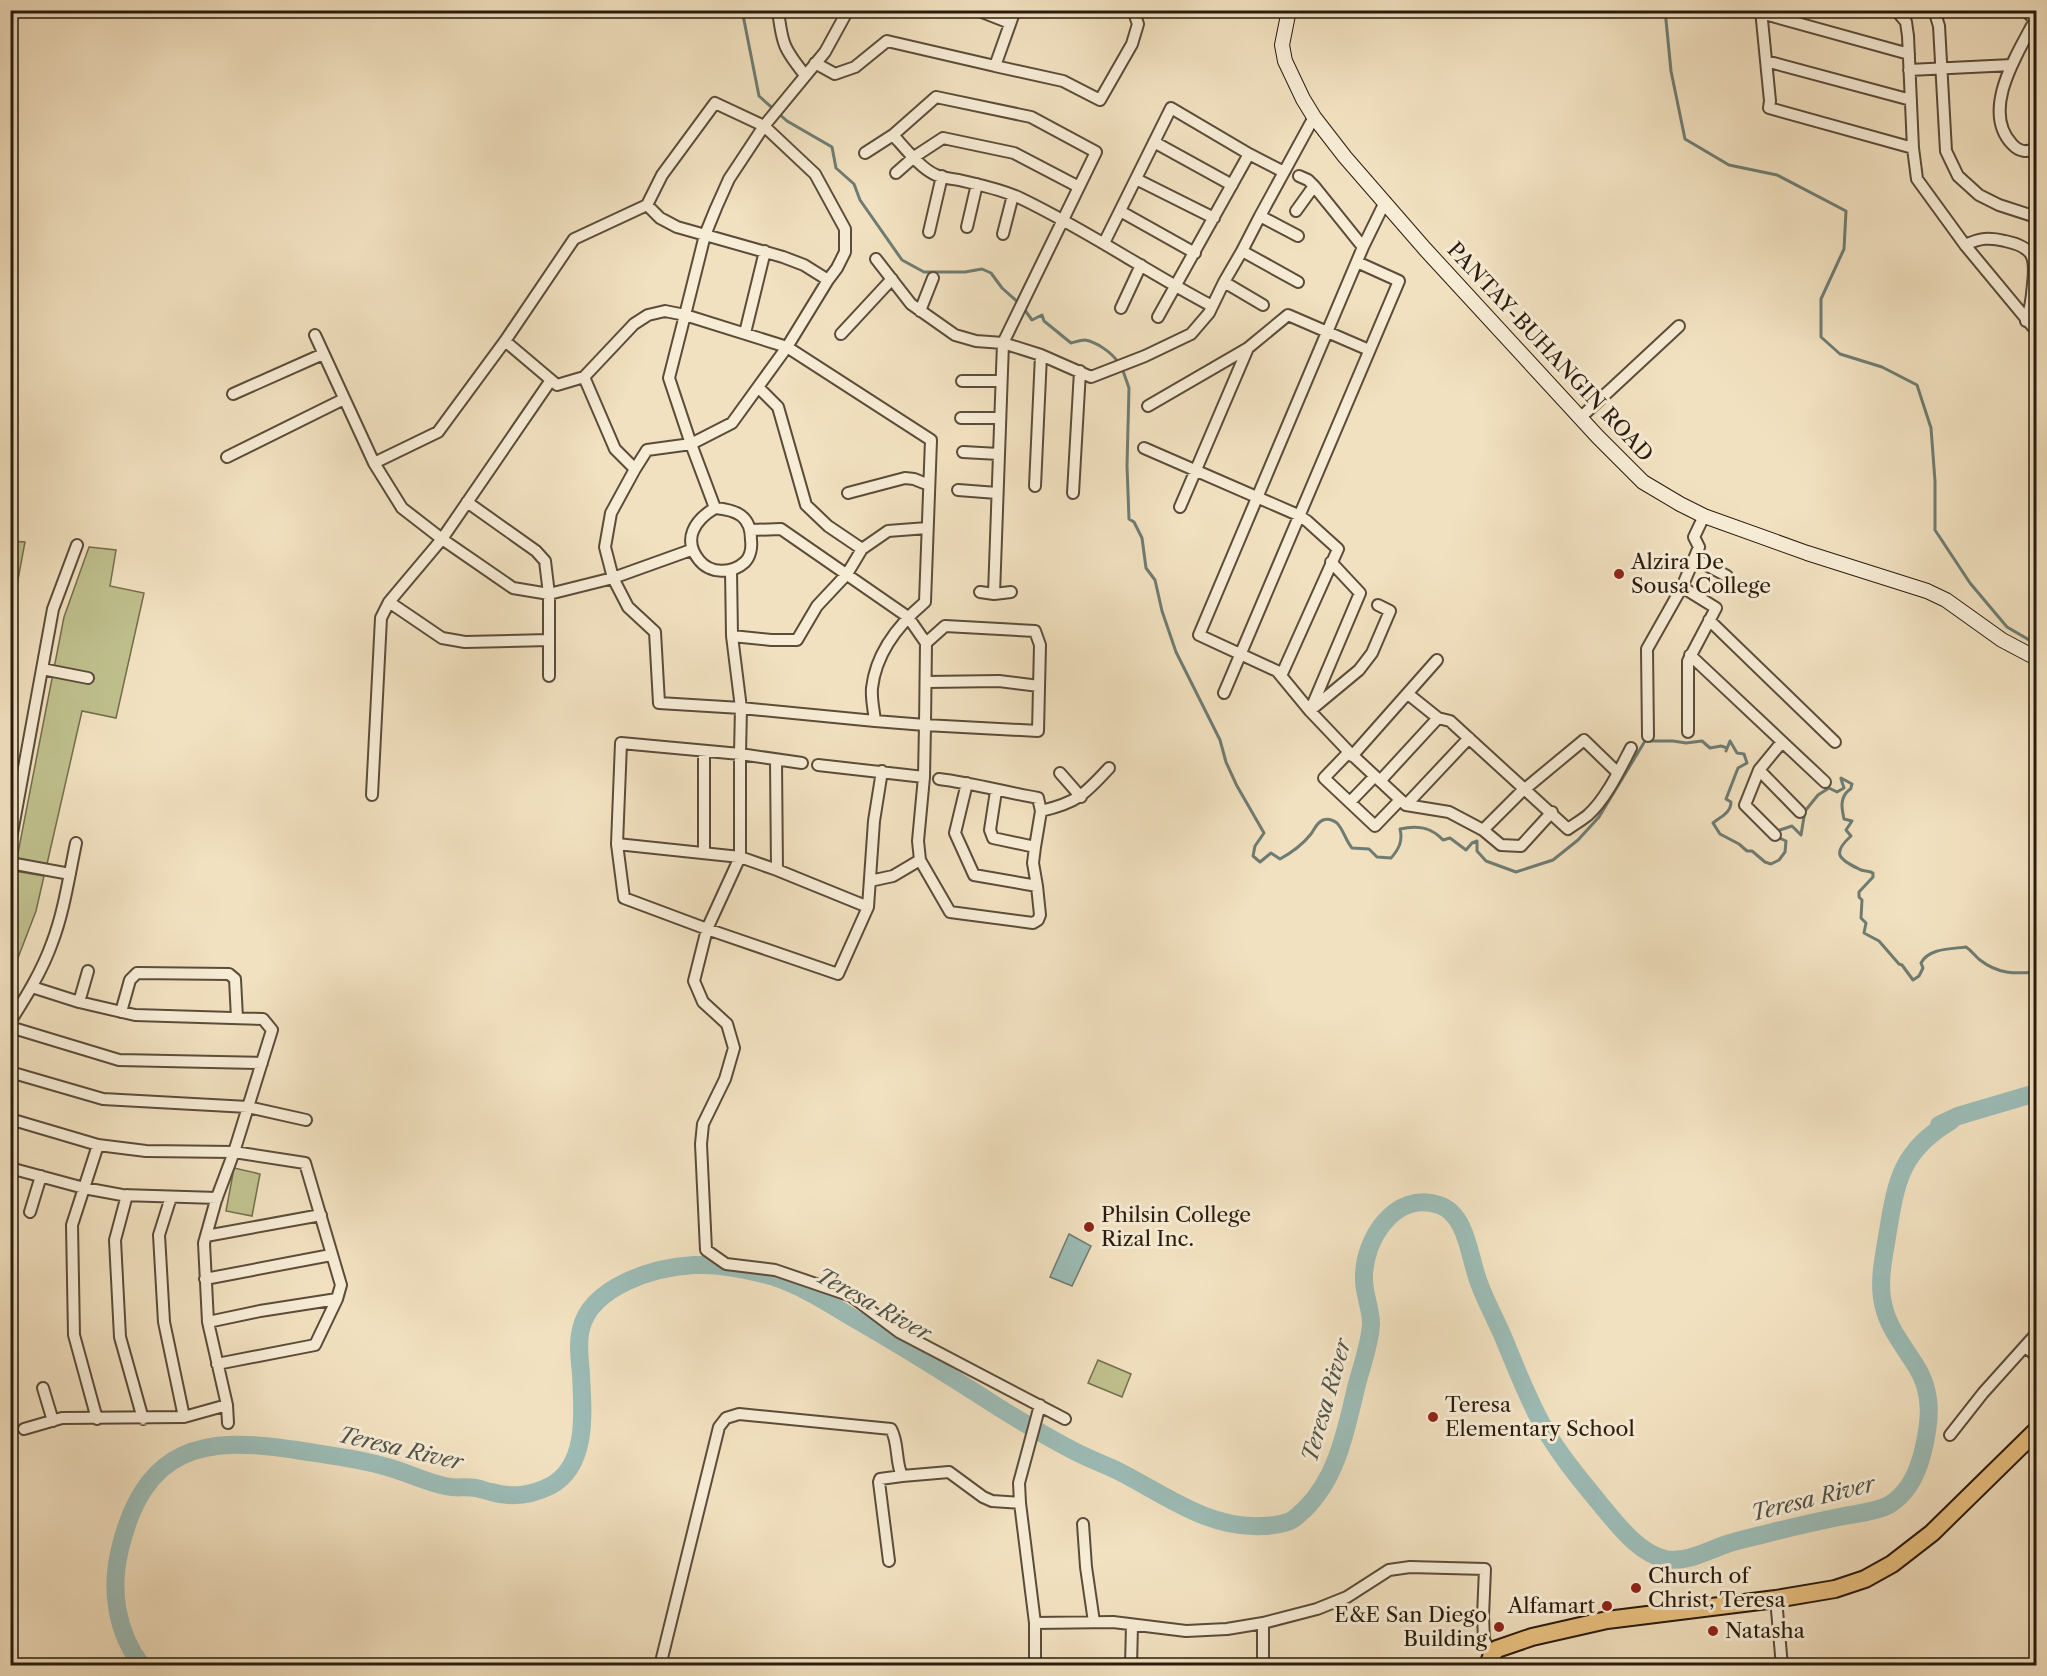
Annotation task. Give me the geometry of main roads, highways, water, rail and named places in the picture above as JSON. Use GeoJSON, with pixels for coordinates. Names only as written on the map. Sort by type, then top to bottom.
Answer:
{"type":"FeatureCollection","features":[{"type":"Feature","properties":{"kind":"main road"},"geometry":{"type":"LineString","coordinates":[[1490,1660],[1502,1646],[1608,1620],[1776,1599],[1852,1584],[1892,1564],[1932,1533],[2037,1431]]}},
{"type":"Feature","properties":{"kind":"water"},"geometry":{"type":"Polygon","coordinates":[[[1069,1234],[1091,1246],[1072,1286],[1050,1277],[1069,1234]]]}},
{"type":"Feature","properties":{"kind":"waterway"},"geometry":{"type":"LineString","coordinates":[[742,10],[759,96],[787,121],[832,147],[836,168],[854,184],[860,200],[902,260],[924,272],[965,272],[982,269],[991,273],[1002,288],[1020,304]]}},
{"type":"Feature","properties":{"kind":"waterway"},"geometry":{"type":"LineString","coordinates":[[1665,10],[1671,71],[1685,139],[1729,165],[1777,175],[1846,211],[1844,249],[1821,299],[1821,337],[1840,354],[1882,367],[1917,385],[1931,428],[1935,481],[1935,530],[1970,583],[2007,627],[2036,644]]}},
{"type":"Feature","properties":{"kind":"waterway"},"geometry":{"type":"LineString","coordinates":[[1024,309],[1032,320],[1042,315],[1044,321],[1071,343],[1085,340],[1099,345],[1118,362]]}},
{"type":"Feature","properties":{"kind":"waterway"},"geometry":{"type":"LineString","coordinates":[[1122,368],[1129,388],[1127,466],[1129,519],[1134,522],[1142,538],[1146,568],[1155,580],[1162,611],[1176,652],[1220,740],[1226,762],[1237,786],[1264,833],[1255,846],[1253,856],[1260,862],[1271,853],[1280,859],[1288,854],[1301,845],[1319,823],[1327,819],[1337,823],[1352,848],[1369,849],[1377,857],[1391,858],[1401,841],[1400,829],[1418,827],[1434,832],[1443,840],[1450,838],[1466,850],[1477,841],[1477,851],[1486,861],[1516,872],[1553,860],[1578,840],[1599,817],[1645,741],[1686,743],[1702,741],[1710,748],[1721,746],[1727,748],[1726,751],[1730,741],[1737,753],[1744,754],[1747,763],[1738,768],[1726,799],[1731,802],[1731,806],[1713,823],[1720,834],[1771,864],[1779,860],[1785,852],[1786,841],[1777,837],[1777,831],[1792,826],[1801,835]]}},
{"type":"Feature","properties":{"kind":"waterway"},"geometry":{"type":"LineString","coordinates":[[1841,778],[1852,784],[1851,789],[1844,796],[1842,805],[1844,819],[1852,821],[1846,830],[1851,836],[1841,847],[1840,855],[1846,862],[1873,873],[1873,877],[1859,892],[1862,900],[1861,918],[1866,923],[1864,933],[1879,941],[1913,980],[1919,976],[1923,968],[1921,963],[1929,954],[1966,947],[1993,968],[2013,973],[2036,972]]}},
{"type":"Feature","properties":{"kind":"waterway"},"geometry":{"type":"LineString","coordinates":[[1801,835],[1805,811],[1818,795],[1829,788],[1837,792],[1844,788],[1841,779]]}},
{"type":"Feature","properties":{"kind":"waterway","name":"Teresa River"},"geometry":{"type":"LineString","coordinates":[[142,1666],[133,1653],[121,1625],[116,1595],[117,1564],[131,1515],[145,1488],[162,1469],[182,1456],[206,1448],[233,1445],[263,1446],[364,1461],[450,1487],[476,1488],[514,1495],[528,1494],[543,1489],[562,1477],[571,1466],[581,1437],[582,1390],[579,1340],[587,1314],[597,1301],[611,1290],[627,1282],[661,1270],[694,1265],[743,1269],[792,1284],[890,1339],[1047,1437],[1120,1472],[1188,1509],[1224,1522],[1269,1526],[1289,1521],[1304,1510],[1325,1483],[1339,1452],[1369,1339],[1371,1318],[1364,1279],[1365,1264],[1376,1234],[1396,1212],[1409,1205],[1423,1202],[1439,1205],[1456,1217],[1461,1227],[1482,1290],[1527,1393],[1556,1447],[1612,1518],[1632,1540],[1647,1552],[1665,1559],[1687,1558],[1740,1540],[1878,1509],[1889,1505],[1910,1483],[1922,1455],[1929,1409],[1922,1377],[1891,1326],[1882,1298],[1883,1259],[1890,1217],[1903,1170],[1921,1144],[1951,1121],[1939,1125],[1958,1116],[2036,1093]]}},
{"type":"Feature","properties":{"kind":"place","name":"Alzira De Sousa College"},"geometry":{"type":"Point","coordinates":[1619,574]}},
{"type":"Feature","properties":{"kind":"place","name":"Philsin College Rizal Inc."},"geometry":{"type":"Point","coordinates":[1089,1227]}},
{"type":"Feature","properties":{"kind":"place","name":"Teresa Elementary School"},"geometry":{"type":"Point","coordinates":[1433,1417]}},
{"type":"Feature","properties":{"kind":"place","name":"Church of Christ, Teresa"},"geometry":{"type":"Point","coordinates":[1636,1588]}},
{"type":"Feature","properties":{"kind":"place","name":"Alfamart"},"geometry":{"type":"Point","coordinates":[1607,1606]}},
{"type":"Feature","properties":{"kind":"place","name":"E&E San Diego Building"},"geometry":{"type":"Point","coordinates":[1499,1627]}},
{"type":"Feature","properties":{"kind":"place","name":"Natasha"},"geometry":{"type":"Point","coordinates":[1713,1631]}}]}
